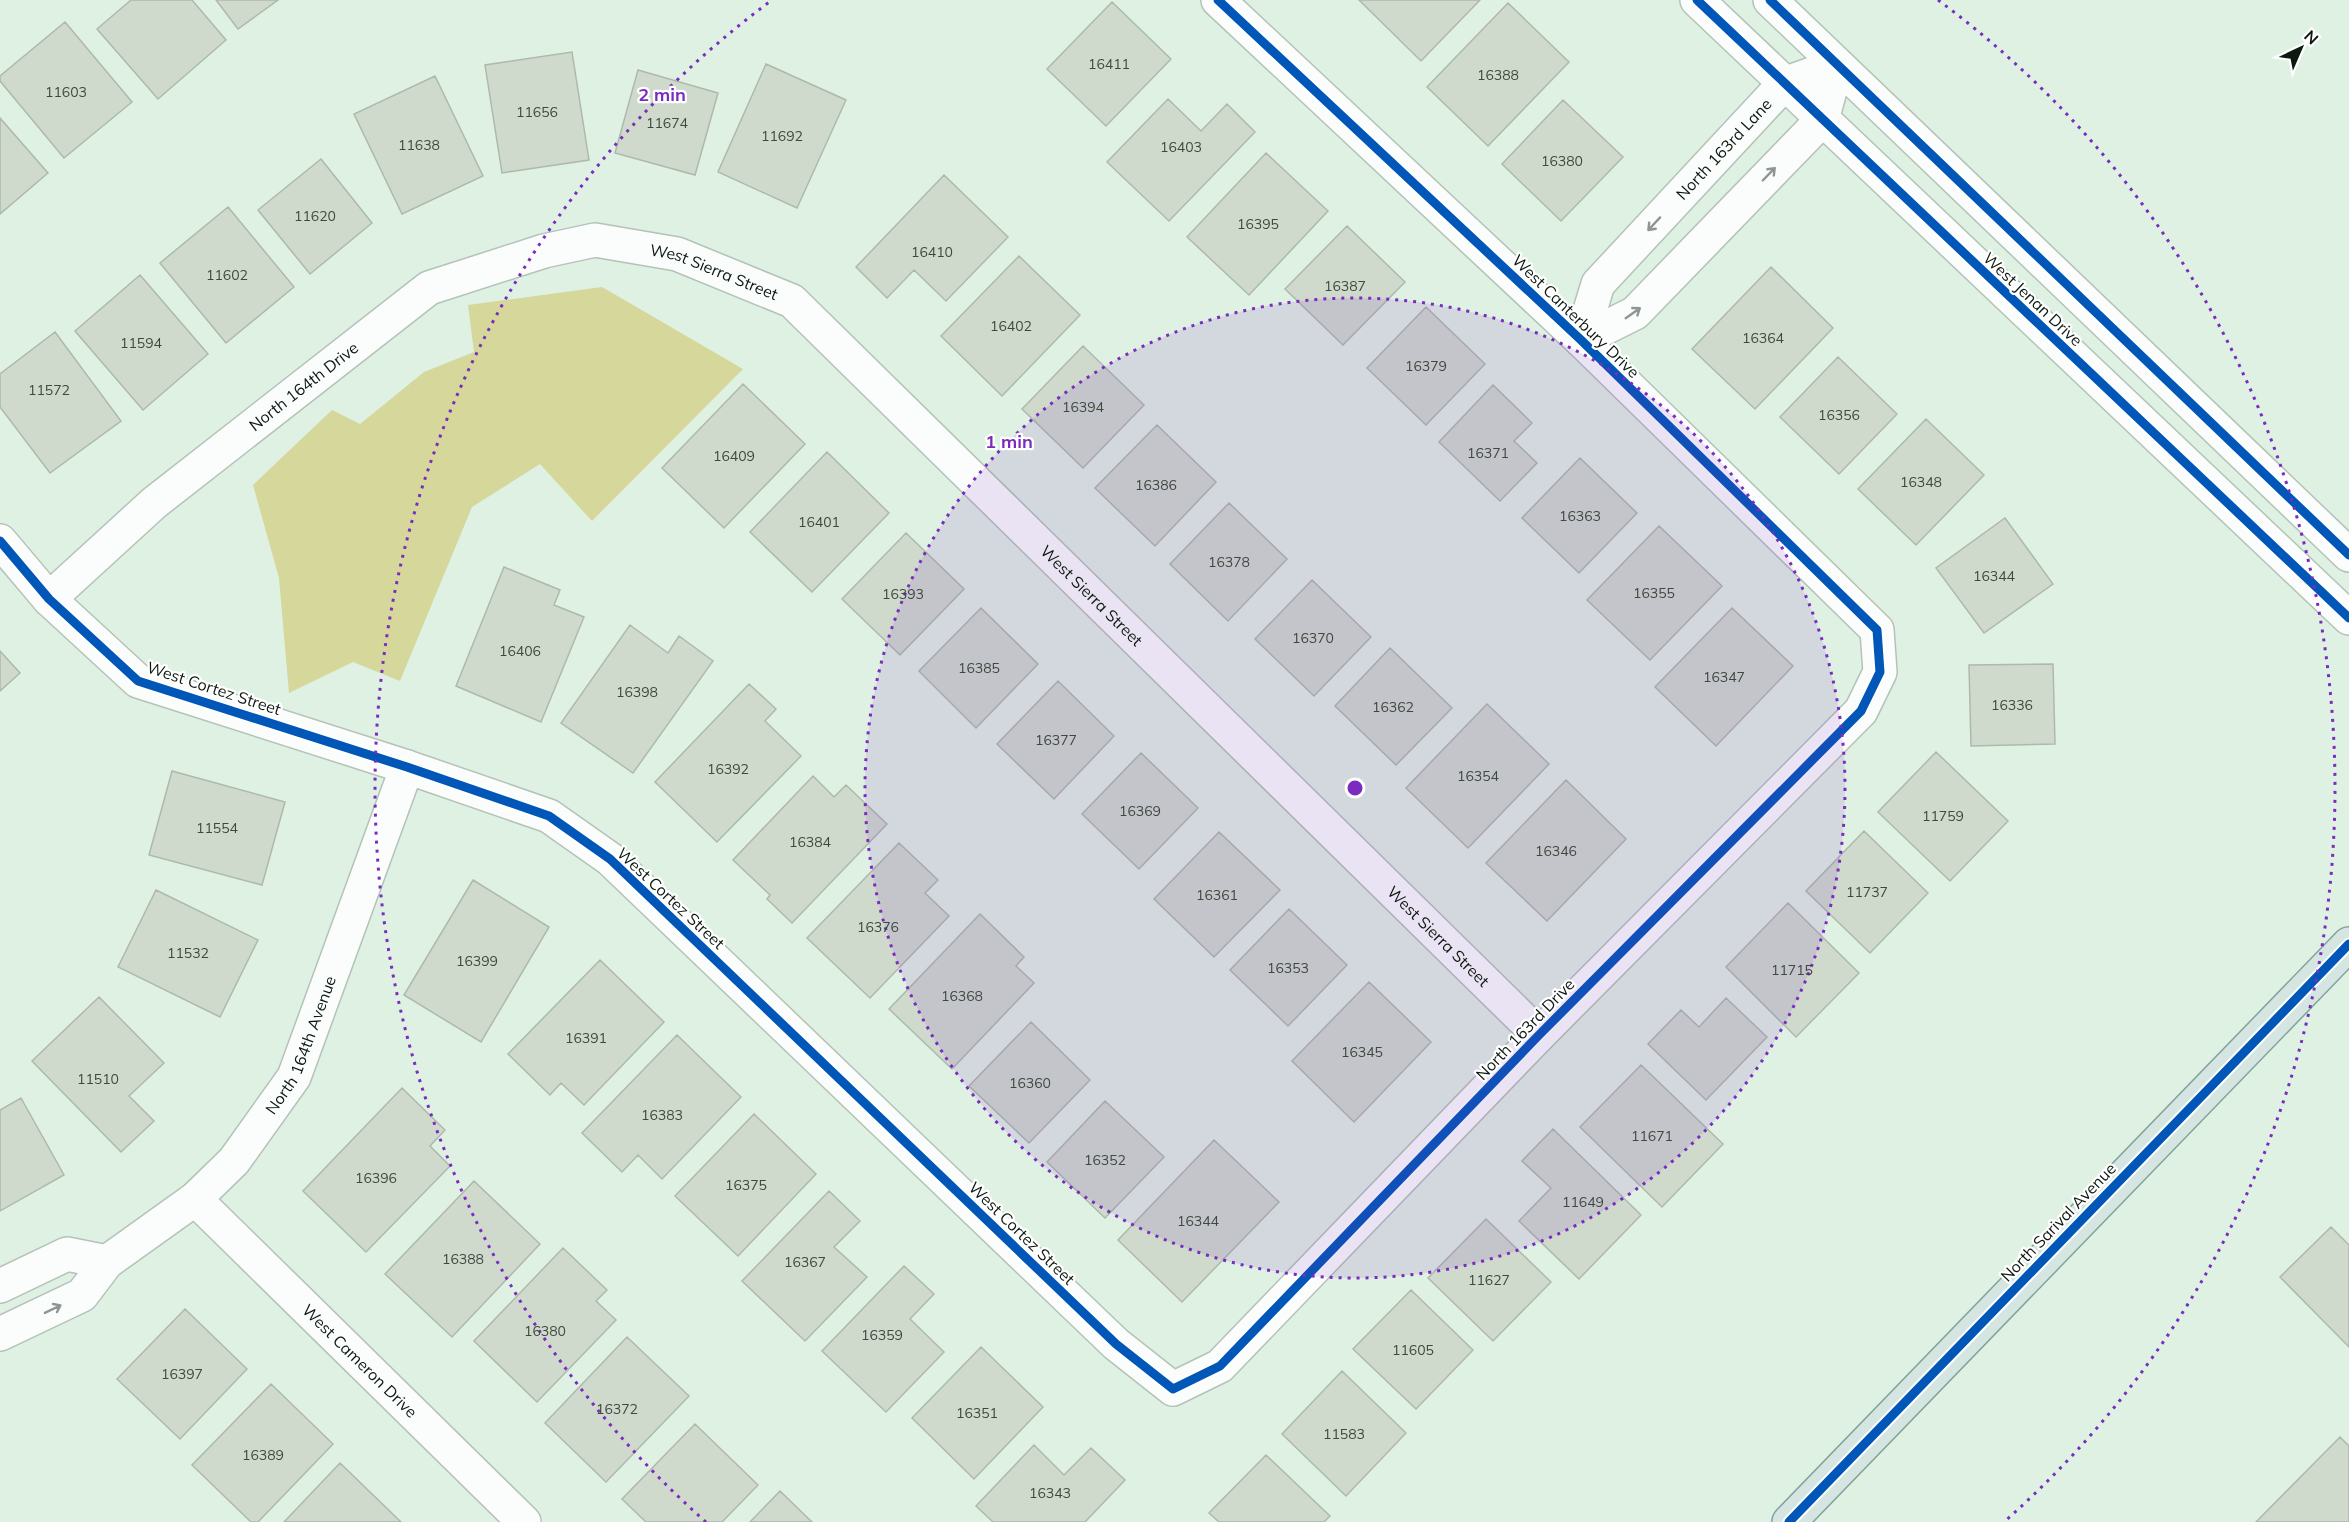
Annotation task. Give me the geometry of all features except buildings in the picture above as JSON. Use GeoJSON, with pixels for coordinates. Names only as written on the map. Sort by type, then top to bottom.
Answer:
{"type":"FeatureCollection","features":[{"type":"Feature","properties":{"kind":"main road","name":"North Sarival Avenue"},"geometry":{"type":"LineString","coordinates":[[1789,1522],[2349,944]]}},
{"type":"Feature","properties":{"kind":"street","name":"West Canterbury Drive"},"geometry":{"type":"LineString","coordinates":[[1218,0],[1581,340],[1877,630],[1880,672]]}},
{"type":"Feature","properties":{"kind":"street","name":"West Jenan Drive"},"geometry":{"type":"LineString","coordinates":[[1697,0],[2349,618]]}},
{"type":"Feature","properties":{"kind":"street","name":"West Jenan Drive"},"geometry":{"type":"LineString","coordinates":[[1770,0],[2349,555]]}},
{"type":"Feature","properties":{"kind":"street","name":"North 163rd Lane"},"geometry":{"type":"LineString","coordinates":[[1581,340],[1598,284],[1784,84],[1837,65]]}},
{"type":"Feature","properties":{"kind":"street"},"geometry":{"type":"LineString","coordinates":[[1581,340],[1635,314],[1822,120],[1837,65]]}},
{"type":"Feature","properties":{"kind":"street","name":"North 164th Drive"},"geometry":{"type":"LineString","coordinates":[[49,599],[154,503],[429,288],[544,251],[595,240]]}},
{"type":"Feature","properties":{"kind":"street","name":"West Sierra Street"},"geometry":{"type":"LineString","coordinates":[[595,240],[677,254],[792,301],[1539,1035]]}},
{"type":"Feature","properties":{"kind":"street","name":"West Cortez Street"},"geometry":{"type":"LineString","coordinates":[[0,541],[49,599],[138,681],[407,767],[549,816],[610,860],[1116,1344],[1173,1389]]}},
{"type":"Feature","properties":{"kind":"street","name":"North 163rd Drive"},"geometry":{"type":"LineString","coordinates":[[1173,1389],[1220,1366],[1539,1035],[1861,711],[1880,672]]}},
{"type":"Feature","properties":{"kind":"street","name":"North 164th Avenue"},"geometry":{"type":"LineString","coordinates":[[0,1334],[81,1295],[108,1262],[195,1199],[234,1161],[294,1077],[407,767]]}},
{"type":"Feature","properties":{"kind":"street","name":"West Cameron Drive"},"geometry":{"type":"LineString","coordinates":[[195,1199],[524,1522]]}},
{"type":"Feature","properties":{"kind":"street"},"geometry":{"type":"LineString","coordinates":[[0,1286],[67,1254],[108,1262]]}},
{"type":"Feature","properties":{"kind":"green space"},"geometry":{"type":"Polygon","coordinates":[[[602,287],[743,369],[592,521],[540,464],[472,507],[400,681],[353,662],[289,693],[279,578],[253,485],[332,410],[360,424],[424,372],[474,352],[468,305],[602,287]]]}},
{"type":"Feature","properties":{"kind":"cycle path"},"geometry":{"type":"LineString","coordinates":[[0,541],[49,599],[138,681],[407,767],[549,816],[610,859],[1116,1344],[1173,1389],[1220,1366],[1539,1035],[1861,711],[1880,672],[1877,630],[1581,340],[1218,0]]}},
{"type":"Feature","properties":{"kind":"cycle path"},"geometry":{"type":"LineString","coordinates":[[1697,0],[2349,618]]}},
{"type":"Feature","properties":{"kind":"cycle path"},"geometry":{"type":"LineString","coordinates":[[1770,0],[2349,555]]}},
{"type":"Feature","properties":{"kind":"cycle path"},"geometry":{"type":"LineString","coordinates":[[1789,1522],[2349,944]]}}]}
